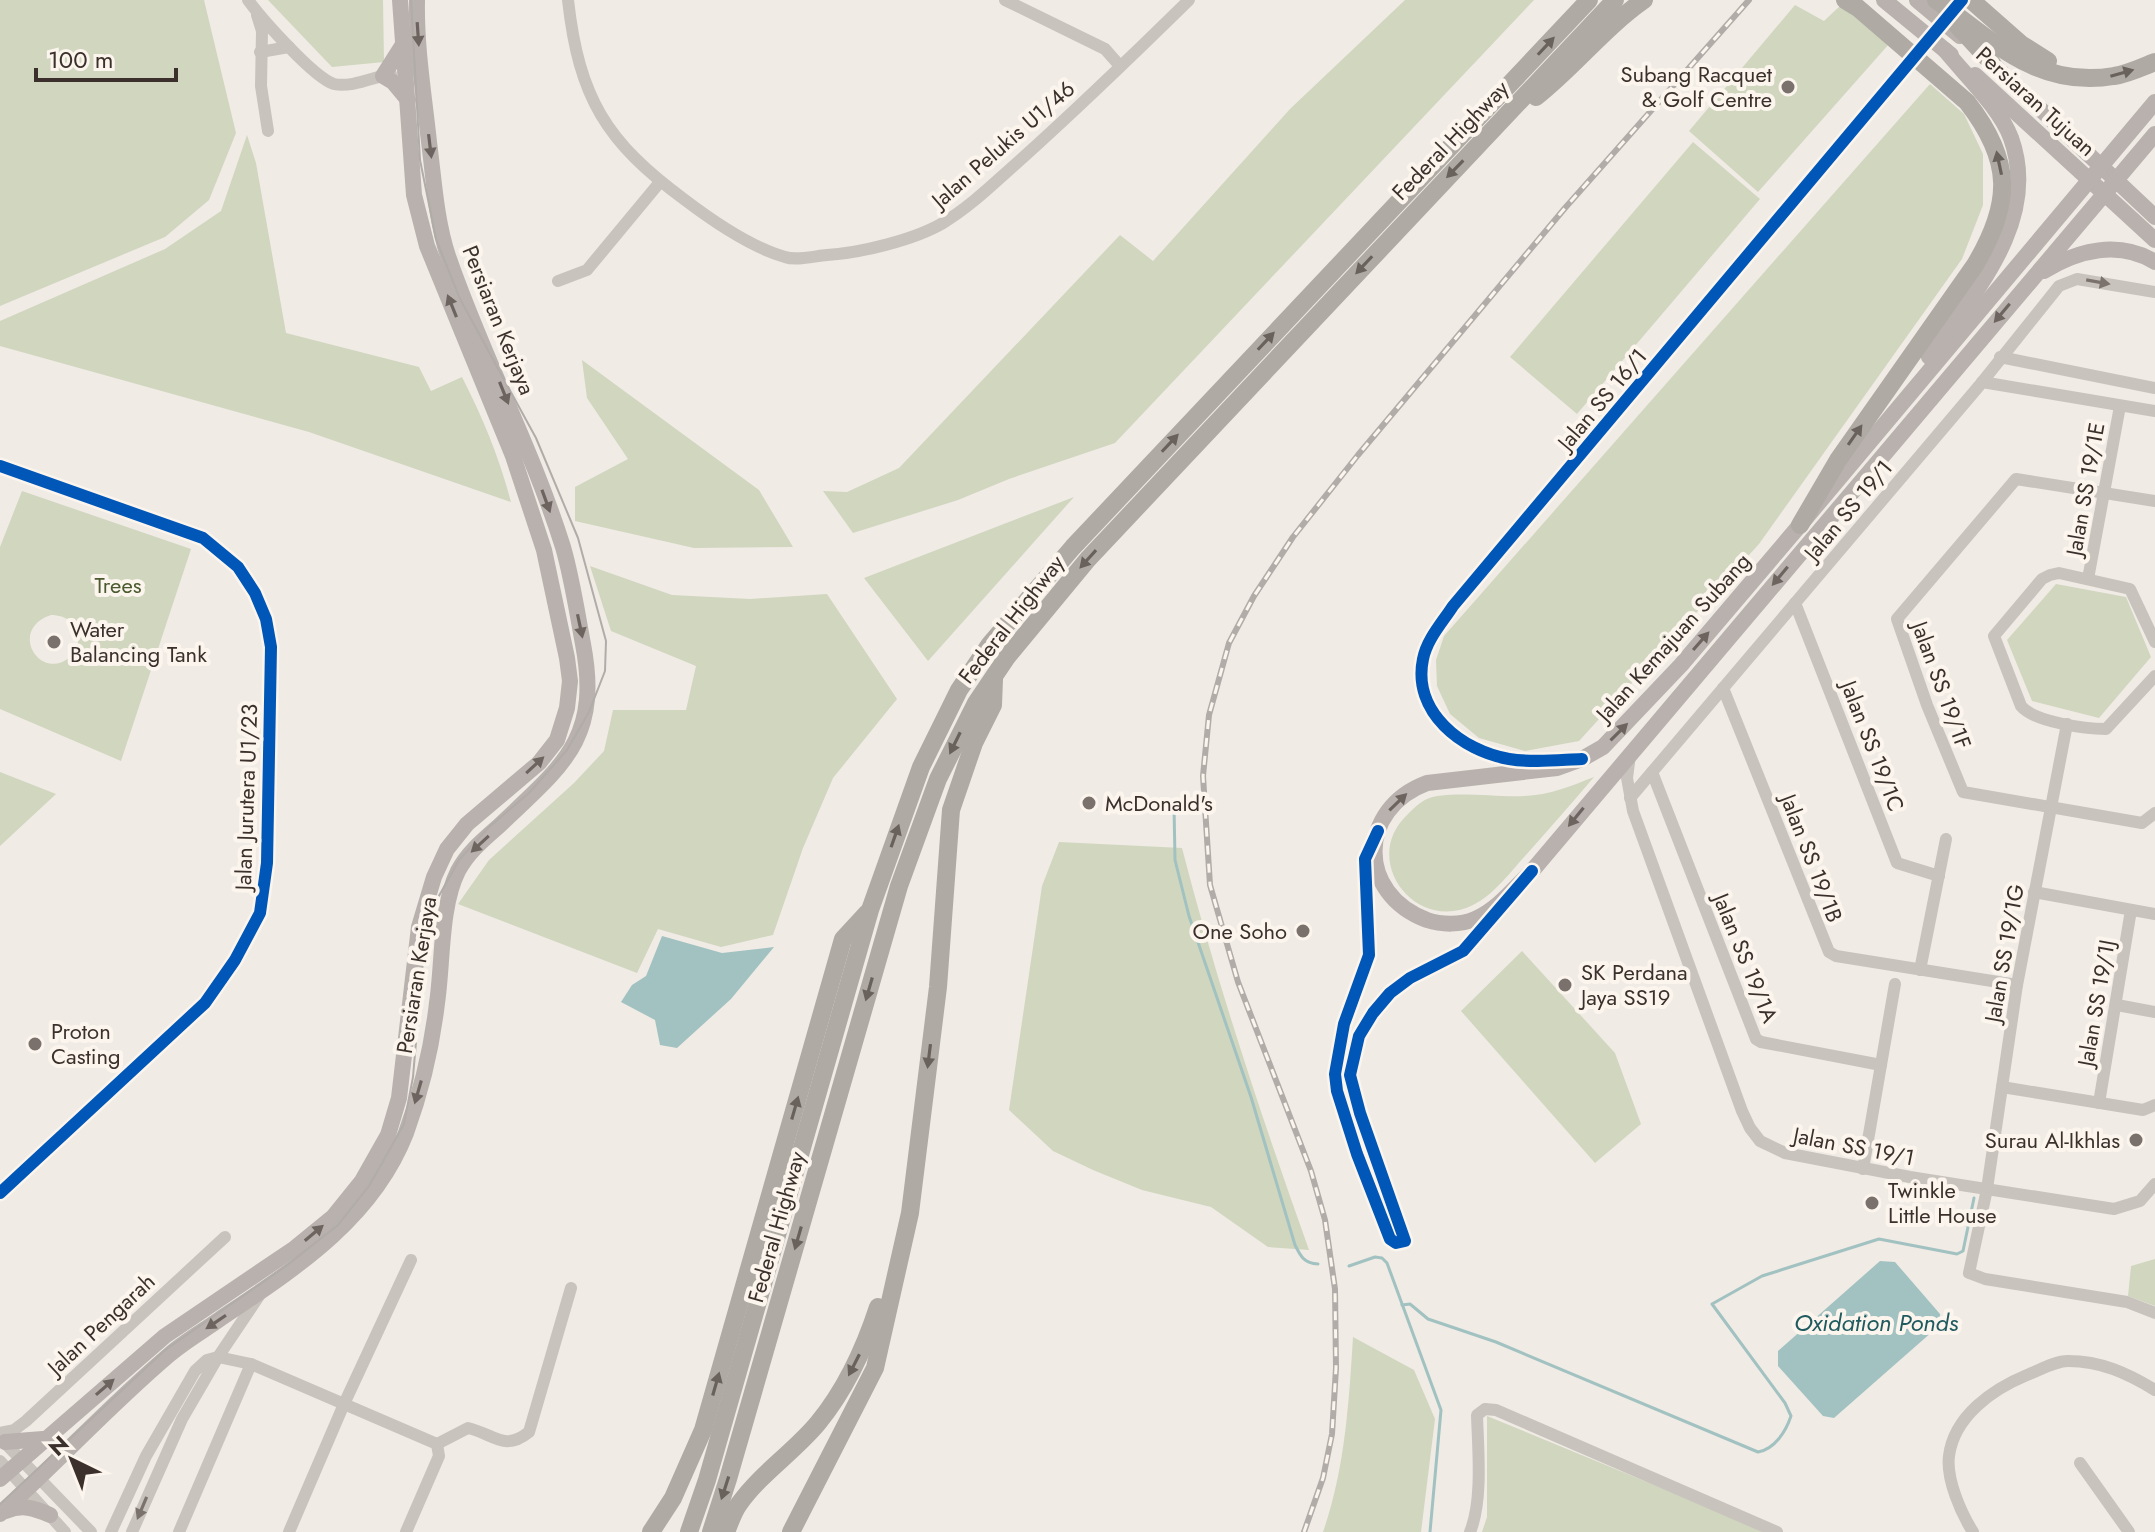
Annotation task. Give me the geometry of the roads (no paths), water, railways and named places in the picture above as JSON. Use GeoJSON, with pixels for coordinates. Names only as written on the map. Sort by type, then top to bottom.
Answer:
{"type":"FeatureCollection","features":[{"type":"Feature","properties":{"kind":"highway","name":"Federal Highway"},"geometry":{"type":"LineString","coordinates":[[689,1532],[711,1465],[870,910],[921,767],[959,690],[1000,632],[1105,512],[1589,0]]}},
{"type":"Feature","properties":{"kind":"highway","name":"Federal Highway"},"geometry":{"type":"LineString","coordinates":[[711,1532],[899,886],[938,779],[959,734],[994,676],[1034,622],[1088,559],[1615,0]]}},
{"type":"Feature","properties":{"kind":"highway"},"geometry":{"type":"LineString","coordinates":[[1492,130],[1557,81],[1611,25],[1644,0]]}},
{"type":"Feature","properties":{"kind":"highway"},"geometry":{"type":"LineString","coordinates":[[1800,525],[1838,460],[1975,265],[1991,238],[2002,205],[2002,177],[1996,149],[1973,109],[1845,0]]}},
{"type":"Feature","properties":{"kind":"highway"},"geometry":{"type":"LineString","coordinates":[[1934,0],[1992,63]]}},
{"type":"Feature","properties":{"kind":"highway"},"geometry":{"type":"LineString","coordinates":[[1934,0],[2031,66],[2051,74],[2087,79],[2117,76],[2155,62]]}},
{"type":"Feature","properties":{"kind":"highway"},"geometry":{"type":"LineString","coordinates":[[1971,0],[2034,54],[2087,79]]}},
{"type":"Feature","properties":{"kind":"highway"},"geometry":{"type":"LineString","coordinates":[[791,1532],[875,1368],[883,1335],[910,1213],[938,987],[951,810],[974,743],[993,705],[994,676]]}},
{"type":"Feature","properties":{"kind":"highway"},"geometry":{"type":"LineString","coordinates":[[651,1532],[673,1498],[703,1430],[843,939],[870,910]]}},
{"type":"Feature","properties":{"kind":"highway"},"geometry":{"type":"LineString","coordinates":[[726,1532],[737,1507],[753,1487],[819,1422],[836,1397],[871,1329],[910,1213]]}},
{"type":"Feature","properties":{"kind":"main road","name":"Persiaran Kerjaya"},"geometry":{"type":"LineString","coordinates":[[2,1513],[171,1353],[263,1290],[350,1222],[378,1185],[405,1136],[418,1093],[437,1007],[445,931],[452,887],[458,872],[469,854],[555,773],[580,737],[587,706],[585,650],[563,550],[427,246],[414,195],[400,0]]}},
{"type":"Feature","properties":{"kind":"main road","name":"Persiaran Kerjaya"},"geometry":{"type":"LineString","coordinates":[[8,1468],[165,1336],[295,1248],[333,1217],[362,1181],[388,1135],[399,1098],[419,927],[434,877],[447,849],[467,824],[539,763],[557,740],[567,708],[570,681],[566,645],[520,454],[447,252],[436,198],[420,68],[417,0]]}},
{"type":"Feature","properties":{"kind":"main road","name":"Persiaran Tujuan"},"geometry":{"type":"LineString","coordinates":[[1884,0],[2009,104],[2155,240]]}},
{"type":"Feature","properties":{"kind":"main road","name":"Persiaran Tujuan"},"geometry":{"type":"LineString","coordinates":[[1917,0],[1992,63],[2155,217]]}},
{"type":"Feature","properties":{"kind":"main road"},"geometry":{"type":"LineString","coordinates":[[403,42],[398,56],[383,76],[393,82],[408,100]]}},
{"type":"Feature","properties":{"kind":"main road"},"geometry":{"type":"LineString","coordinates":[[1864,450],[1994,264],[2013,224],[2018,188],[2011,137],[1997,114],[1945,50]]}},
{"type":"Feature","properties":{"kind":"main road","name":"Jalan Kemajuan Subang"},"geometry":{"type":"LineString","coordinates":[[2155,102],[1800,525],[1627,724],[1603,747],[1582,759],[1532,773],[1427,783],[1403,796],[1386,815],[1378,831],[1374,857],[1385,891],[1400,906],[1433,922],[1451,924],[1477,919],[1532,871],[2155,134]]}},
{"type":"Feature","properties":{"kind":"main road"},"geometry":{"type":"LineString","coordinates":[[2029,282],[2060,262],[2086,251],[2112,248],[2136,253],[2155,262]]}},
{"type":"Feature","properties":{"kind":"main road"},"geometry":{"type":"LineString","coordinates":[[2,1437],[46,1438]]}},
{"type":"Feature","properties":{"kind":"main road"},"geometry":{"type":"LineString","coordinates":[[2,1513],[17,1506],[34,1508],[50,1515]]}},
{"type":"Feature","properties":{"kind":"street"},"geometry":{"type":"LineString","coordinates":[[248,0],[289,47],[334,84],[406,72]]}},
{"type":"Feature","properties":{"kind":"street","name":"Jalan Pelukis U1/46"},"geometry":{"type":"LineString","coordinates":[[568,0],[577,59],[601,118],[660,182],[739,236],[787,258],[844,254],[882,246],[940,225],[979,198],[1189,0]]}},
{"type":"Feature","properties":{"kind":"street"},"geometry":{"type":"LineString","coordinates":[[1005,0],[1105,49],[1120,66]]}},
{"type":"Feature","properties":{"kind":"street","name":"Jalan SS 16/1"},"geometry":{"type":"LineString","coordinates":[[1582,759],[1512,760],[1471,747],[1456,736],[1431,711],[1425,697],[1421,678],[1423,658],[1433,635],[1453,606],[1962,0]]}},
{"type":"Feature","properties":{"kind":"street"},"geometry":{"type":"LineString","coordinates":[[256,11],[262,31],[261,86],[268,131]]}},
{"type":"Feature","properties":{"kind":"street"},"geometry":{"type":"LineString","coordinates":[[260,52],[277,31]]}},
{"type":"Feature","properties":{"kind":"street"},"geometry":{"type":"LineString","coordinates":[[260,52],[289,47]]}},
{"type":"Feature","properties":{"kind":"street"},"geometry":{"type":"LineString","coordinates":[[558,281],[587,270],[660,182]]}},
{"type":"Feature","properties":{"kind":"street","name":"Jalan SS 19/1"},"geometry":{"type":"LineString","coordinates":[[1629,794],[1652,772],[1982,382],[2059,286],[2077,279],[2155,292]]}},
{"type":"Feature","properties":{"kind":"street"},"geometry":{"type":"LineString","coordinates":[[2000,357],[2155,388]]}},
{"type":"Feature","properties":{"kind":"street"},"geometry":{"type":"LineString","coordinates":[[1982,382],[2155,411]]}},
{"type":"Feature","properties":{"kind":"street","name":"Jalan SS 19/1E"},"geometry":{"type":"LineString","coordinates":[[2088,579],[2120,406]]}},
{"type":"Feature","properties":{"kind":"street","name":"Jalan Jurutera U1/23"},"geometry":{"type":"LineString","coordinates":[[0,466],[203,538],[238,567],[255,593],[266,619],[271,647],[267,863],[260,913],[235,960],[205,1003],[0,1193]]}},
{"type":"Feature","properties":{"kind":"street","name":"Jalan SS 19/1F"},"geometry":{"type":"LineString","coordinates":[[2155,501],[2024,478],[2010,482],[1897,619],[1963,792],[2142,823],[2155,813]]}},
{"type":"Feature","properties":{"kind":"street"},"geometry":{"type":"LineString","coordinates":[[2155,642],[2130,589],[2059,573],[2042,579],[1994,636],[2026,713],[2067,724],[2106,729],[2155,676]]}},
{"type":"Feature","properties":{"kind":"street","name":"Jalan SS 19/1C"},"geometry":{"type":"LineString","coordinates":[[1795,603],[1897,863],[1939,876]]}},
{"type":"Feature","properties":{"kind":"street","name":"Jalan SS 19/1B"},"geometry":{"type":"LineString","coordinates":[[1723,688],[1825,947],[1836,956],[2017,985]]}},
{"type":"Feature","properties":{"kind":"street","name":"Jalan SS 19/1G"},"geometry":{"type":"LineString","coordinates":[[2067,724],[2017,985],[1987,1189],[1969,1273],[1971,1276],[2127,1302],[2155,1313]]}},
{"type":"Feature","properties":{"kind":"street","name":"Jalan SS 19/1"},"geometry":{"type":"LineString","coordinates":[[1630,752],[1629,794],[1750,1128],[1760,1141],[1773,1149],[1863,1169],[2114,1209],[2140,1201],[2155,1184]]}},
{"type":"Feature","properties":{"kind":"street","name":"Jalan SS 19/1A"},"geometry":{"type":"LineString","coordinates":[[1652,772],[1756,1039],[1881,1065]]}},
{"type":"Feature","properties":{"kind":"street"},"geometry":{"type":"LineString","coordinates":[[1594,794],[1616,789],[1629,794]]}},
{"type":"Feature","properties":{"kind":"street"},"geometry":{"type":"LineString","coordinates":[[1378,831],[1365,859],[1369,955],[1344,1024],[1335,1074],[1337,1091],[1357,1154],[1390,1239],[1396,1243],[1421,1239]]}},
{"type":"Feature","properties":{"kind":"street"},"geometry":{"type":"LineString","coordinates":[[1920,970],[1946,839]]}},
{"type":"Feature","properties":{"kind":"street"},"geometry":{"type":"LineString","coordinates":[[1405,1241],[1350,1075],[1359,1036],[1390,993],[1410,978],[1463,951],[1532,871]]}},
{"type":"Feature","properties":{"kind":"street"},"geometry":{"type":"LineString","coordinates":[[2034,892],[2155,914]]}},
{"type":"Feature","properties":{"kind":"street","name":"Jalan SS 19/1J"},"geometry":{"type":"LineString","coordinates":[[2099,1103],[2131,910]]}},
{"type":"Feature","properties":{"kind":"street"},"geometry":{"type":"LineString","coordinates":[[1863,1169],[1895,984]]}},
{"type":"Feature","properties":{"kind":"street"},"geometry":{"type":"LineString","coordinates":[[2117,1005],[2155,1012]]}},
{"type":"Feature","properties":{"kind":"street"},"geometry":{"type":"LineString","coordinates":[[2002,1087],[2143,1110],[2155,1105]]}},
{"type":"Feature","properties":{"kind":"street"},"geometry":{"type":"LineString","coordinates":[[1357,1154],[1373,1149]]}},
{"type":"Feature","properties":{"kind":"street","name":"Jalan Pengarah"},"geometry":{"type":"LineString","coordinates":[[2,1437],[26,1421],[225,1237]]}},
{"type":"Feature","properties":{"kind":"street"},"geometry":{"type":"LineString","coordinates":[[289,1532],[411,1260]]}},
{"type":"Feature","properties":{"kind":"street"},"geometry":{"type":"LineString","coordinates":[[437,1444],[468,1428],[507,1442],[518,1441],[529,1432],[571,1288]]}},
{"type":"Feature","properties":{"kind":"street"},"geometry":{"type":"LineString","coordinates":[[132,1532],[182,1419],[218,1357],[263,1290]]}},
{"type":"Feature","properties":{"kind":"street"},"geometry":{"type":"LineString","coordinates":[[234,1334],[234,1349],[251,1364]]}},
{"type":"Feature","properties":{"kind":"street"},"geometry":{"type":"LineString","coordinates":[[799,1532],[879,1372],[886,1349],[883,1335]]}},
{"type":"Feature","properties":{"kind":"street"},"geometry":{"type":"LineString","coordinates":[[111,1532],[146,1456],[195,1371],[207,1360],[218,1357],[251,1364],[437,1444]]}},
{"type":"Feature","properties":{"kind":"street"},"geometry":{"type":"LineString","coordinates":[[1973,1532],[1954,1494],[1949,1456],[1961,1424],[1989,1394],[2064,1361],[2097,1362],[2129,1374],[2155,1390]]}},
{"type":"Feature","properties":{"kind":"street"},"geometry":{"type":"LineString","coordinates":[[179,1532],[251,1364]]}},
{"type":"Feature","properties":{"kind":"street"},"geometry":{"type":"LineString","coordinates":[[1470,1532],[1475,1522],[1477,1415],[1485,1409],[1496,1410],[1777,1532]]}},
{"type":"Feature","properties":{"kind":"street"},"geometry":{"type":"LineString","coordinates":[[2,1437],[8,1468],[88,1528],[105,1531],[116,1518]]}},
{"type":"Feature","properties":{"kind":"street"},"geometry":{"type":"LineString","coordinates":[[406,1532],[439,1456],[437,1444]]}},
{"type":"Feature","properties":{"kind":"street"},"geometry":{"type":"LineString","coordinates":[[2080,1463],[2129,1532]]}},
{"type":"Feature","properties":{"kind":"street"},"geometry":{"type":"LineString","coordinates":[[33,1484],[50,1515],[65,1532]]}},
{"type":"Feature","properties":{"kind":"water"},"geometry":{"type":"Polygon","coordinates":[[[662,936],[722,953],[774,947],[731,999],[677,1048],[660,1045],[655,1020],[621,1002],[632,985],[646,976],[662,936]]]}},
{"type":"Feature","properties":{"kind":"water","name":"Oxidation Ponds"},"geometry":{"type":"Polygon","coordinates":[[[1880,1261],[1895,1262],[1940,1314],[1941,1324],[1834,1418],[1823,1416],[1778,1366],[1778,1351],[1880,1261]]]}},
{"type":"Feature","properties":{"kind":"waterway"},"geometry":{"type":"LineString","coordinates":[[1174,806],[1175,860],[1189,916],[1251,1097],[1295,1245],[1304,1259],[1318,1264]]}},
{"type":"Feature","properties":{"kind":"waterway"},"geometry":{"type":"LineString","coordinates":[[1402,1305],[1410,1304],[1428,1319],[1496,1342],[1758,1452],[1770,1447],[1779,1438],[1791,1416],[1785,1403],[1712,1304],[1762,1276],[1879,1239],[1957,1254],[1963,1251],[1974,1198]]}},
{"type":"Feature","properties":{"kind":"waterway"},"geometry":{"type":"LineString","coordinates":[[1349,1266],[1375,1257],[1387,1263],[1441,1410],[1430,1532]]}},
{"type":"Feature","properties":{"kind":"tram line"},"geometry":{"type":"LineString","coordinates":[[0,1504],[165,1350],[286,1266],[338,1225],[369,1186],[404,1124],[413,1077],[423,960],[435,903],[459,860],[488,828],[529,793],[567,750],[589,712],[605,671],[606,641],[578,538],[536,438],[460,299],[436,239],[420,160],[411,0]]}},
{"type":"Feature","properties":{"kind":"railway"},"geometry":{"type":"LineString","coordinates":[[1304,1532],[1323,1478],[1332,1434],[1336,1368],[1335,1289],[1325,1220],[1311,1171],[1238,982],[1210,885],[1203,776],[1209,715],[1229,643],[1254,596],[1293,537],[1358,455],[1565,208],[1749,0]]}},
{"type":"Feature","properties":{"kind":"place","name":"Subang Racquet & Golf Centre"},"geometry":{"type":"Point","coordinates":[1788,87]}},
{"type":"Feature","properties":{"kind":"place","name":"Water Balancing Tank"},"geometry":{"type":"Point","coordinates":[54,642]}},
{"type":"Feature","properties":{"kind":"place","name":"McDonald's"},"geometry":{"type":"Point","coordinates":[1089,803]}},
{"type":"Feature","properties":{"kind":"place","name":"One Soho"},"geometry":{"type":"Point","coordinates":[1303,931]}},
{"type":"Feature","properties":{"kind":"place","name":"SK Perdana Jaya SS19"},"geometry":{"type":"Point","coordinates":[1565,985]}},
{"type":"Feature","properties":{"kind":"place","name":"Proton Casting"},"geometry":{"type":"Point","coordinates":[35,1044]}},
{"type":"Feature","properties":{"kind":"place","name":"Surau Al-Ikhlas"},"geometry":{"type":"Point","coordinates":[2136,1140]}},
{"type":"Feature","properties":{"kind":"place","name":"Twinkle Little House"},"geometry":{"type":"Point","coordinates":[1872,1203]}},
{"type":"Feature","properties":{"kind":"park label","name":"Trees"},"geometry":{"type":"Point","coordinates":[118,585]}}]}
